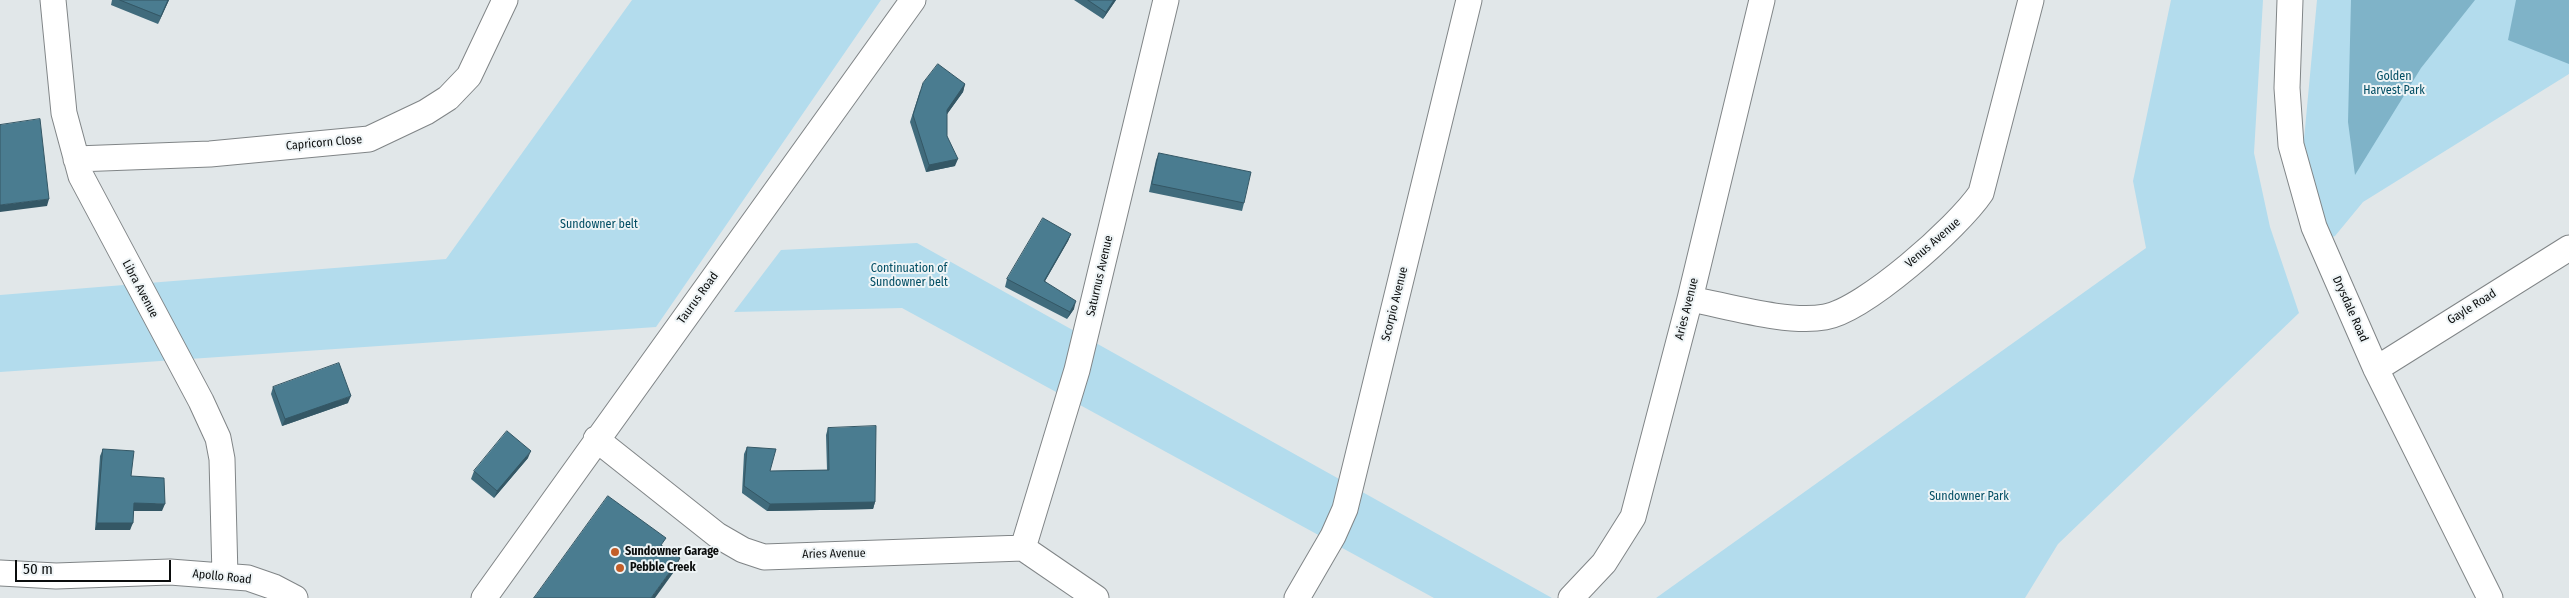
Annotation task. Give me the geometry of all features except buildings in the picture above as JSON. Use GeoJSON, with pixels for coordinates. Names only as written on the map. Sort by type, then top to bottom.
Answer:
{"type":"FeatureCollection","features":[{"type":"Feature","properties":{"kind":"street","name":"Libra Avenue"},"geometry":{"type":"LineString","coordinates":[[53,0],[64,112],[81,176],[201,401],[218,438],[222,459],[225,576]]}},
{"type":"Feature","properties":{"kind":"street","name":"Capricorn Close"},"geometry":{"type":"LineString","coordinates":[[76,159],[210,154],[369,139],[426,112],[448,98],[464,82],[469,76],[505,0]]}},
{"type":"Feature","properties":{"kind":"street","name":"Taurus Road"},"geometry":{"type":"LineString","coordinates":[[484,598],[596,439],[914,0]]}},
{"type":"Feature","properties":{"kind":"street","name":"Saturnus Avenue"},"geometry":{"type":"LineString","coordinates":[[1023,548],[1077,370],[1166,0]]}},
{"type":"Feature","properties":{"kind":"street","name":"Scorpio Avenue"},"geometry":{"type":"LineString","coordinates":[[1297,598],[1345,509],[1469,0]]}},
{"type":"Feature","properties":{"kind":"street","name":"Aries Avenue"},"geometry":{"type":"LineString","coordinates":[[1571,598],[1604,563],[1633,517],[1690,299],[1762,0]]}},
{"type":"Feature","properties":{"kind":"street","name":"Venus Avenue"},"geometry":{"type":"LineString","coordinates":[[1690,299],[1794,318],[1825,317],[1848,310],[1946,234],[1970,209],[1982,193],[2031,0]]}},
{"type":"Feature","properties":{"kind":"street","name":"Drysdale Road"},"geometry":{"type":"LineString","coordinates":[[2290,0],[2287,88],[2291,145],[2314,228],[2376,368],[2490,598]]}},
{"type":"Feature","properties":{"kind":"street","name":"Gayle Road"},"geometry":{"type":"LineString","coordinates":[[2376,368],[2569,248]]}},
{"type":"Feature","properties":{"kind":"street","name":"Aries Avenue"},"geometry":{"type":"LineString","coordinates":[[596,439],[716,535],[753,555],[764,557],[1023,548]]}},
{"type":"Feature","properties":{"kind":"street"},"geometry":{"type":"LineString","coordinates":[[1023,548],[1096,598]]}},
{"type":"Feature","properties":{"kind":"street","name":"Apollo Road"},"geometry":{"type":"LineString","coordinates":[[0,573],[56,576],[170,572],[225,576],[248,578],[274,587],[295,598]]}},
{"type":"Feature","properties":{"kind":"street","name":"Apollo Road"},"geometry":{"type":"LineString","coordinates":[[0,585],[56,576]]}},
{"type":"Feature","properties":{"kind":"green space","name":"Sundowner belt"},"geometry":{"type":"Polygon","coordinates":[[[632,0],[881,0],[656,327],[0,372],[0,295],[446,259],[632,0]]]}},
{"type":"Feature","properties":{"kind":"green space","name":"Sundowner Park"},"geometry":{"type":"Polygon","coordinates":[[[2171,0],[2263,0],[2254,153],[2270,227],[2299,313],[2058,544],[2025,598],[1656,598],[2146,248],[2133,181],[2171,0]]]}},
{"type":"Feature","properties":{"kind":"green space","name":"Golden Harvest Park"},"geometry":{"type":"Polygon","coordinates":[[[2317,0],[2569,0],[2569,74],[2363,202],[2335,236],[2331,238],[2303,150],[2317,0]]]}},
{"type":"Feature","properties":{"kind":"green space"},"geometry":{"type":"Polygon","coordinates":[[[2351,0],[2475,0],[2421,68],[2355,175],[2348,122],[2351,0]]]}},
{"type":"Feature","properties":{"kind":"green space"},"geometry":{"type":"Polygon","coordinates":[[[2516,0],[2569,0],[2569,64],[2508,40],[2516,0]]]}},
{"type":"Feature","properties":{"kind":"green space","name":"Continuation of Sundowner belt"},"geometry":{"type":"Polygon","coordinates":[[[917,243],[1552,598],[1434,598],[902,308],[734,312],[781,250],[917,243]]]}},
{"type":"Feature","properties":{"kind":"place","name":"Sundowner Garage"},"geometry":{"type":"Point","coordinates":[615,552]}},
{"type":"Feature","properties":{"kind":"place","name":"Pebble Creek"},"geometry":{"type":"Point","coordinates":[620,568]}}]}
